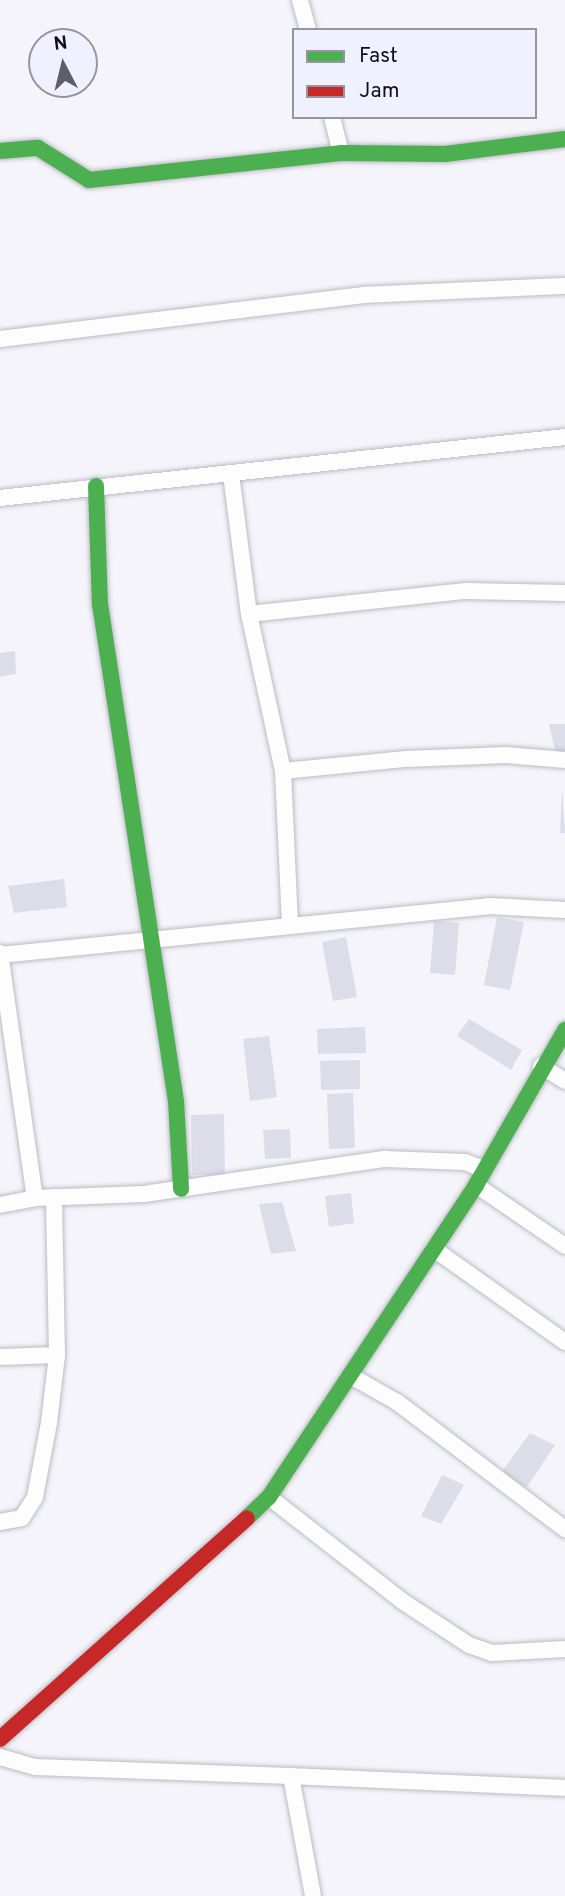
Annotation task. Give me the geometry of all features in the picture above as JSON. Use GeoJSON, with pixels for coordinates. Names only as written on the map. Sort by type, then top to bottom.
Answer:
{"type":"FeatureCollection","features":[{"type":"Feature","properties":{"kind":"street"},"geometry":{"type":"LineString","coordinates":[[300,0],[308,28]]}},
{"type":"Feature","properties":{"kind":"street"},"geometry":{"type":"LineString","coordinates":[[332,119],[341,153]]}},
{"type":"Feature","properties":{"kind":"street"},"geometry":{"type":"LineString","coordinates":[[0,151],[38,148],[78,178],[89,180],[341,153],[445,154],[565,139]]}},
{"type":"Feature","properties":{"kind":"street"},"geometry":{"type":"LineString","coordinates":[[0,339],[364,295],[565,286]]}},
{"type":"Feature","properties":{"kind":"street"},"geometry":{"type":"LineString","coordinates":[[0,498],[96,485],[231,474],[565,437]]}},
{"type":"Feature","properties":{"kind":"street"},"geometry":{"type":"LineString","coordinates":[[231,474],[249,614],[283,771],[290,925]]}},
{"type":"Feature","properties":{"kind":"street"},"geometry":{"type":"LineString","coordinates":[[96,485],[100,604],[136,817],[149,940],[176,1101],[181,1189]]}},
{"type":"Feature","properties":{"kind":"street"},"geometry":{"type":"LineString","coordinates":[[249,614],[466,591],[565,593]]}},
{"type":"Feature","properties":{"kind":"street"},"geometry":{"type":"LineString","coordinates":[[283,771],[431,758],[565,760]]}},
{"type":"Feature","properties":{"kind":"street"},"geometry":{"type":"LineString","coordinates":[[35,1198],[0,954],[489,906],[565,909]]}},
{"type":"Feature","properties":{"kind":"street"},"geometry":{"type":"LineString","coordinates":[[0,1739],[134,1624],[269,1497],[476,1185],[541,1066],[565,1030]]}},
{"type":"Feature","properties":{"kind":"street"},"geometry":{"type":"LineString","coordinates":[[541,1066],[565,1081]]}},
{"type":"Feature","properties":{"kind":"street"},"geometry":{"type":"LineString","coordinates":[[0,1205],[35,1198],[181,1189],[385,1159],[451,1161],[484,1169]]}},
{"type":"Feature","properties":{"kind":"street"},"geometry":{"type":"LineString","coordinates":[[476,1185],[565,1246]]}},
{"type":"Feature","properties":{"kind":"street"},"geometry":{"type":"LineString","coordinates":[[0,1522],[22,1518],[35,1497],[57,1355],[54,1197]]}},
{"type":"Feature","properties":{"kind":"street"},"geometry":{"type":"LineString","coordinates":[[434,1249],[565,1342]]}},
{"type":"Feature","properties":{"kind":"street"},"geometry":{"type":"LineString","coordinates":[[0,1357],[57,1355]]}},
{"type":"Feature","properties":{"kind":"street"},"geometry":{"type":"LineString","coordinates":[[351,1376],[397,1402],[565,1529]]}},
{"type":"Feature","properties":{"kind":"street"},"geometry":{"type":"LineString","coordinates":[[269,1497],[402,1601],[469,1645],[492,1653],[565,1649]]}},
{"type":"Feature","properties":{"kind":"street"},"geometry":{"type":"LineString","coordinates":[[0,1757],[35,1768],[565,1788]]}},
{"type":"Feature","properties":{"kind":"street"},"geometry":{"type":"LineString","coordinates":[[291,1776],[313,1896]]}},
{"type":"Feature","properties":{"kind":"building"},"geometry":{"type":"Polygon","coordinates":[[[15,651],[16,674],[0,677],[0,653],[15,651]]]}},
{"type":"Feature","properties":{"kind":"building"},"geometry":{"type":"Polygon","coordinates":[[[549,724],[565,724],[565,753],[556,754],[549,724]]]}},
{"type":"Feature","properties":{"kind":"building"},"geometry":{"type":"Polygon","coordinates":[[[562,789],[565,833],[560,833],[562,789]]]}},
{"type":"Feature","properties":{"kind":"building"},"geometry":{"type":"Polygon","coordinates":[[[64,879],[67,907],[14,913],[8,886],[64,879]]]}},
{"type":"Feature","properties":{"kind":"building"},"geometry":{"type":"Polygon","coordinates":[[[497,917],[524,922],[510,990],[484,985],[497,917]]]}},
{"type":"Feature","properties":{"kind":"building"},"geometry":{"type":"Polygon","coordinates":[[[434,921],[459,923],[455,975],[430,973],[434,921]]]}},
{"type":"Feature","properties":{"kind":"building"},"geometry":{"type":"Polygon","coordinates":[[[346,937],[357,997],[333,1001],[322,942],[346,937]]]}},
{"type":"Feature","properties":{"kind":"building"},"geometry":{"type":"Polygon","coordinates":[[[469,1019],[522,1050],[511,1070],[457,1036],[469,1019]]]}},
{"type":"Feature","properties":{"kind":"building"},"geometry":{"type":"Polygon","coordinates":[[[365,1027],[366,1053],[318,1054],[317,1029],[365,1027]]]}},
{"type":"Feature","properties":{"kind":"building"},"geometry":{"type":"Polygon","coordinates":[[[269,1036],[277,1097],[250,1101],[243,1039],[269,1036]]]}},
{"type":"Feature","properties":{"kind":"building"},"geometry":{"type":"Polygon","coordinates":[[[360,1060],[360,1089],[321,1090],[320,1061],[360,1060]]]}},
{"type":"Feature","properties":{"kind":"building"},"geometry":{"type":"Polygon","coordinates":[[[353,1093],[355,1148],[329,1149],[327,1094],[353,1093]]]}},
{"type":"Feature","properties":{"kind":"building"},"geometry":{"type":"Polygon","coordinates":[[[224,1114],[225,1175],[192,1175],[191,1115],[224,1114]]]}},
{"type":"Feature","properties":{"kind":"building"},"geometry":{"type":"Polygon","coordinates":[[[290,1129],[291,1158],[265,1159],[263,1130],[290,1129]]]}},
{"type":"Feature","properties":{"kind":"building"},"geometry":{"type":"Polygon","coordinates":[[[351,1193],[354,1223],[329,1227],[325,1196],[351,1193]]]}},
{"type":"Feature","properties":{"kind":"building"},"geometry":{"type":"Polygon","coordinates":[[[282,1202],[296,1251],[271,1254],[259,1204],[282,1202]]]}},
{"type":"Feature","properties":{"kind":"building"},"geometry":{"type":"Polygon","coordinates":[[[530,1433],[555,1445],[527,1487],[501,1473],[530,1433]]]}},
{"type":"Feature","properties":{"kind":"building"},"geometry":{"type":"Polygon","coordinates":[[[442,1475],[464,1485],[441,1524],[421,1516],[442,1475]]]}},
{"type":"Feature","properties":{"kind":"traffic: fast"},"geometry":{"type":"LineString","coordinates":[[0,151],[38,148],[89,180],[341,153],[445,154],[565,139]]}},
{"type":"Feature","properties":{"kind":"traffic: fast"},"geometry":{"type":"LineString","coordinates":[[96,486],[100,604],[176,1101],[181,1189]]}},
{"type":"Feature","properties":{"kind":"traffic: fast"},"geometry":{"type":"LineString","coordinates":[[247,1518],[269,1497],[476,1185],[565,1030]]}},
{"type":"Feature","properties":{"kind":"traffic: jam"},"geometry":{"type":"LineString","coordinates":[[0,1739],[247,1518]]}}]}
